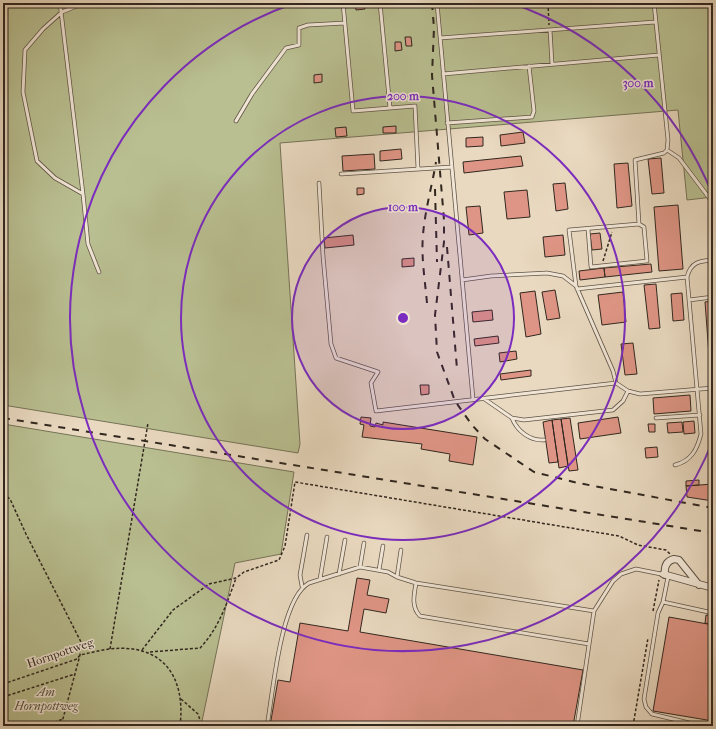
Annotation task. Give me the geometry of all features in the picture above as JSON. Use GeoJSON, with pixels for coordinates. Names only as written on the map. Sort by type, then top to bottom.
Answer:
{"type":"FeatureCollection","features":[{"type":"Feature","properties":{"kind":"street"},"geometry":{"type":"LineString","coordinates":[[699,585],[679,560],[670,560],[666,564],[665,575],[699,585],[713,588]]}},
{"type":"Feature","properties":{"kind":"lane"},"geometry":{"type":"LineString","coordinates":[[60,3],[88,244],[99,272]]}},
{"type":"Feature","properties":{"kind":"lane"},"geometry":{"type":"LineString","coordinates":[[83,194],[55,178],[38,161],[23,92],[25,50],[43,29],[62,12],[84,3]]}},
{"type":"Feature","properties":{"kind":"lane"},"geometry":{"type":"LineString","coordinates":[[343,3],[353,111],[415,106],[418,169]]}},
{"type":"Feature","properties":{"kind":"lane"},"geometry":{"type":"LineString","coordinates":[[380,3],[390,108]]}},
{"type":"Feature","properties":{"kind":"lane"},"geometry":{"type":"LineString","coordinates":[[437,3],[473,399]]}},
{"type":"Feature","properties":{"kind":"lane"},"geometry":{"type":"LineString","coordinates":[[639,224],[635,160],[664,153],[667,150],[668,140],[658,55],[654,3]]}},
{"type":"Feature","properties":{"kind":"lane"},"geometry":{"type":"LineString","coordinates":[[236,121],[252,94],[286,48],[299,45],[299,28],[308,25],[345,22]]}},
{"type":"Feature","properties":{"kind":"lane"},"geometry":{"type":"LineString","coordinates":[[440,38],[655,22]]}},
{"type":"Feature","properties":{"kind":"lane"},"geometry":{"type":"LineString","coordinates":[[550,30],[552,64]]}},
{"type":"Feature","properties":{"kind":"lane"},"geometry":{"type":"LineString","coordinates":[[443,74],[658,55]]}},
{"type":"Feature","properties":{"kind":"lane"},"geometry":{"type":"LineString","coordinates":[[448,123],[532,116],[534,111],[529,66]]}},
{"type":"Feature","properties":{"kind":"lane"},"geometry":{"type":"LineString","coordinates":[[667,150],[679,158],[713,203]]}},
{"type":"Feature","properties":{"kind":"lane"},"geometry":{"type":"LineString","coordinates":[[341,174],[451,167]]}},
{"type":"Feature","properties":{"kind":"lane"},"geometry":{"type":"LineString","coordinates":[[319,183],[323,256],[332,344],[336,358],[378,372],[371,383],[376,411],[616,383]]}},
{"type":"Feature","properties":{"kind":"lane"},"geometry":{"type":"LineString","coordinates":[[588,229],[591,268],[647,262],[644,227],[639,224],[569,230],[576,288],[613,371],[616,383],[628,392],[640,394],[713,388]]}},
{"type":"Feature","properties":{"kind":"lane"},"geometry":{"type":"LineString","coordinates":[[675,465],[692,456],[701,434],[687,277],[693,264],[698,261],[713,260]]}},
{"type":"Feature","properties":{"kind":"lane"},"geometry":{"type":"LineString","coordinates":[[462,280],[491,276],[547,273],[563,276],[576,288],[687,277]]}},
{"type":"Feature","properties":{"kind":"lane"},"geometry":{"type":"LineString","coordinates":[[689,300],[713,297]]}},
{"type":"Feature","properties":{"kind":"lane"},"geometry":{"type":"LineString","coordinates":[[482,398],[512,418],[524,420],[613,410],[623,401],[628,392]]}},
{"type":"Feature","properties":{"kind":"lane"},"geometry":{"type":"LineString","coordinates":[[656,418],[700,414]]}},
{"type":"Feature","properties":{"kind":"lane"},"geometry":{"type":"LineString","coordinates":[[512,418],[514,423],[526,436],[538,440],[544,440]]}},
{"type":"Feature","properties":{"kind":"lane"},"geometry":{"type":"LineString","coordinates":[[267,726],[285,620],[302,586],[300,575],[307,535]]}},
{"type":"Feature","properties":{"kind":"lane"},"geometry":{"type":"LineString","coordinates":[[320,579],[327,537]]}},
{"type":"Feature","properties":{"kind":"lane"},"geometry":{"type":"LineString","coordinates":[[339,574],[345,540]]}},
{"type":"Feature","properties":{"kind":"lane"},"geometry":{"type":"LineString","coordinates":[[360,567],[364,543]]}},
{"type":"Feature","properties":{"kind":"lane"},"geometry":{"type":"LineString","coordinates":[[379,570],[383,546]]}},
{"type":"Feature","properties":{"kind":"lane"},"geometry":{"type":"LineString","coordinates":[[397,577],[401,550]]}},
{"type":"Feature","properties":{"kind":"lane"},"geometry":{"type":"LineString","coordinates":[[302,586],[360,567],[388,572],[397,577],[416,583],[594,611]]}},
{"type":"Feature","properties":{"kind":"lane"},"geometry":{"type":"LineString","coordinates":[[577,726],[594,611],[613,581],[621,574],[636,569],[665,575],[663,602],[658,613],[644,699],[646,707],[652,714],[702,726]]}},
{"type":"Feature","properties":{"kind":"lane"},"geometry":{"type":"LineString","coordinates":[[416,583],[414,603],[415,611],[420,616],[589,644]]}},
{"type":"Feature","properties":{"kind":"lane"},"geometry":{"type":"LineString","coordinates":[[663,602],[713,613]]}},
{"type":"Feature","properties":{"kind":"path"},"geometry":{"type":"LineString","coordinates":[[548,3],[550,30]]}},
{"type":"Feature","properties":{"kind":"path"},"geometry":{"type":"LineString","coordinates":[[602,266],[614,226]]}},
{"type":"Feature","properties":{"kind":"path"},"geometry":{"type":"LineString","coordinates":[[110,648],[148,423]]}},
{"type":"Feature","properties":{"kind":"path"},"geometry":{"type":"LineString","coordinates":[[142,650],[173,610],[209,584],[236,578],[244,572],[279,560],[285,546],[295,482],[619,536],[638,545],[666,550],[674,559]]}},
{"type":"Feature","properties":{"kind":"path"},"geometry":{"type":"LineString","coordinates":[[3,494],[10,499],[26,534],[81,642],[80,655],[61,726]]}},
{"type":"Feature","properties":{"kind":"path"},"geometry":{"type":"LineString","coordinates":[[150,652],[200,648],[210,637],[218,624],[236,578]]}},
{"type":"Feature","properties":{"kind":"path","name":"Hornpottweg"},"geometry":{"type":"LineString","coordinates":[[3,684],[77,659],[80,655],[110,648],[150,652]]}},
{"type":"Feature","properties":{"kind":"path"},"geometry":{"type":"LineString","coordinates":[[150,652],[159,658],[173,675],[181,699],[180,726]]}},
{"type":"Feature","properties":{"kind":"path"},"geometry":{"type":"LineString","coordinates":[[3,697],[75,674]]}},
{"type":"Feature","properties":{"kind":"path"},"geometry":{"type":"LineString","coordinates":[[181,699],[198,714],[202,726]]}},
{"type":"Feature","properties":{"kind":"path"},"geometry":{"type":"LineString","coordinates":[[44,726],[63,719]]}},
{"type":"Feature","properties":{"kind":"green space"},"geometry":{"type":"Polygon","coordinates":[[[3,3],[713,3],[713,197],[687,200],[678,110],[280,143],[300,444],[298,453],[3,405],[3,3]]]}},
{"type":"Feature","properties":{"kind":"green space","name":"Am Hornpottweg"},"geometry":{"type":"Polygon","coordinates":[[[3,424],[294,472],[281,554],[235,563],[201,726],[3,726],[3,424]]]}},
{"type":"Feature","properties":{"kind":"building"},"geometry":{"type":"Polygon","coordinates":[[[355,3],[364,3],[365,9],[356,10],[355,3]]]}},
{"type":"Feature","properties":{"kind":"building"},"geometry":{"type":"Polygon","coordinates":[[[405,37],[411,37],[412,46],[406,46],[405,37]]]}},
{"type":"Feature","properties":{"kind":"building"},"geometry":{"type":"Polygon","coordinates":[[[395,42],[401,42],[402,50],[395,51],[395,42]]]}},
{"type":"Feature","properties":{"kind":"building"},"geometry":{"type":"Polygon","coordinates":[[[322,74],[322,82],[314,83],[314,75],[322,74]]]}},
{"type":"Feature","properties":{"kind":"building"},"geometry":{"type":"Polygon","coordinates":[[[396,126],[396,133],[383,133],[383,127],[396,126]]]}},
{"type":"Feature","properties":{"kind":"building"},"geometry":{"type":"Polygon","coordinates":[[[346,127],[347,136],[336,137],[335,128],[346,127]]]}},
{"type":"Feature","properties":{"kind":"building"},"geometry":{"type":"Polygon","coordinates":[[[523,132],[525,143],[501,146],[500,135],[523,132]]]}},
{"type":"Feature","properties":{"kind":"building"},"geometry":{"type":"Polygon","coordinates":[[[483,137],[483,146],[466,147],[466,138],[483,137]]]}},
{"type":"Feature","properties":{"kind":"building"},"geometry":{"type":"Polygon","coordinates":[[[401,149],[402,159],[380,161],[380,151],[401,149]]]}},
{"type":"Feature","properties":{"kind":"building"},"geometry":{"type":"Polygon","coordinates":[[[374,154],[375,169],[343,171],[342,156],[374,154]]]}},
{"type":"Feature","properties":{"kind":"building"},"geometry":{"type":"Polygon","coordinates":[[[521,156],[523,166],[464,173],[463,162],[521,156]]]}},
{"type":"Feature","properties":{"kind":"building"},"geometry":{"type":"Polygon","coordinates":[[[661,158],[664,193],[652,194],[648,159],[661,158]]]}},
{"type":"Feature","properties":{"kind":"building"},"geometry":{"type":"Polygon","coordinates":[[[628,163],[632,206],[617,208],[614,164],[628,163]]]}},
{"type":"Feature","properties":{"kind":"building"},"geometry":{"type":"Polygon","coordinates":[[[565,183],[568,209],[556,211],[553,184],[565,183]]]}},
{"type":"Feature","properties":{"kind":"building"},"geometry":{"type":"Polygon","coordinates":[[[357,188],[364,188],[364,194],[357,195],[357,188]]]}},
{"type":"Feature","properties":{"kind":"building"},"geometry":{"type":"Polygon","coordinates":[[[527,190],[530,217],[507,219],[504,192],[527,190]]]}},
{"type":"Feature","properties":{"kind":"building"},"geometry":{"type":"Polygon","coordinates":[[[678,205],[683,269],[659,271],[654,207],[678,205]]]}},
{"type":"Feature","properties":{"kind":"building"},"geometry":{"type":"Polygon","coordinates":[[[480,206],[483,233],[469,235],[466,207],[480,206]]]}},
{"type":"Feature","properties":{"kind":"building"},"geometry":{"type":"Polygon","coordinates":[[[600,233],[602,249],[592,250],[590,234],[600,233]]]}},
{"type":"Feature","properties":{"kind":"building"},"geometry":{"type":"Polygon","coordinates":[[[353,235],[354,245],[325,248],[324,238],[353,235]]]}},
{"type":"Feature","properties":{"kind":"building"},"geometry":{"type":"Polygon","coordinates":[[[563,235],[565,255],[545,257],[543,237],[563,235]]]}},
{"type":"Feature","properties":{"kind":"building"},"geometry":{"type":"Polygon","coordinates":[[[414,258],[414,266],[402,267],[402,259],[414,258]]]}},
{"type":"Feature","properties":{"kind":"building"},"geometry":{"type":"Polygon","coordinates":[[[651,264],[652,272],[605,277],[604,268],[651,264]]]}},
{"type":"Feature","properties":{"kind":"building"},"geometry":{"type":"Polygon","coordinates":[[[604,268],[605,277],[580,280],[579,271],[604,268]]]}},
{"type":"Feature","properties":{"kind":"building"},"geometry":{"type":"Polygon","coordinates":[[[656,284],[660,328],[649,329],[644,285],[656,284]]]}},
{"type":"Feature","properties":{"kind":"building"},"geometry":{"type":"Polygon","coordinates":[[[555,290],[560,318],[547,320],[542,292],[555,290]]]}},
{"type":"Feature","properties":{"kind":"building"},"geometry":{"type":"Polygon","coordinates":[[[535,291],[541,334],[526,337],[520,293],[535,291]]]}},
{"type":"Feature","properties":{"kind":"building"},"geometry":{"type":"Polygon","coordinates":[[[623,292],[626,322],[602,325],[598,295],[623,292]]]}},
{"type":"Feature","properties":{"kind":"building"},"geometry":{"type":"Polygon","coordinates":[[[682,293],[684,320],[673,321],[671,294],[682,293]]]}},
{"type":"Feature","properties":{"kind":"building"},"geometry":{"type":"Polygon","coordinates":[[[713,301],[713,355],[709,355],[705,302],[713,301]]]}},
{"type":"Feature","properties":{"kind":"building"},"geometry":{"type":"Polygon","coordinates":[[[492,310],[493,320],[473,322],[472,312],[492,310]]]}},
{"type":"Feature","properties":{"kind":"building"},"geometry":{"type":"Polygon","coordinates":[[[498,336],[499,343],[475,346],[474,339],[498,336]]]}},
{"type":"Feature","properties":{"kind":"building"},"geometry":{"type":"Polygon","coordinates":[[[633,343],[637,374],[625,375],[621,344],[633,343]]]}},
{"type":"Feature","properties":{"kind":"building"},"geometry":{"type":"Polygon","coordinates":[[[516,351],[517,359],[500,362],[499,353],[516,351]]]}},
{"type":"Feature","properties":{"kind":"building"},"geometry":{"type":"Polygon","coordinates":[[[531,370],[531,376],[501,380],[500,374],[531,370]]]}},
{"type":"Feature","properties":{"kind":"building"},"geometry":{"type":"Polygon","coordinates":[[[420,385],[429,385],[429,394],[421,395],[420,385]]]}},
{"type":"Feature","properties":{"kind":"building"},"geometry":{"type":"Polygon","coordinates":[[[690,395],[691,411],[654,414],[653,398],[690,395]]]}},
{"type":"Feature","properties":{"kind":"building"},"geometry":{"type":"Polygon","coordinates":[[[361,417],[371,418],[370,426],[375,427],[376,423],[383,425],[383,422],[477,437],[473,465],[449,461],[450,454],[421,449],[422,444],[362,437],[364,425],[360,424],[361,417]]]}},
{"type":"Feature","properties":{"kind":"building"},"geometry":{"type":"Polygon","coordinates":[[[618,417],[621,433],[580,439],[578,423],[618,417]]]}},
{"type":"Feature","properties":{"kind":"building"},"geometry":{"type":"Polygon","coordinates":[[[570,418],[578,470],[569,471],[561,419],[570,418]]]}},
{"type":"Feature","properties":{"kind":"building"},"geometry":{"type":"Polygon","coordinates":[[[561,419],[568,466],[559,468],[552,420],[561,419]]]}},
{"type":"Feature","properties":{"kind":"building"},"geometry":{"type":"Polygon","coordinates":[[[552,420],[558,462],[549,463],[543,422],[552,420]]]}},
{"type":"Feature","properties":{"kind":"building"},"geometry":{"type":"Polygon","coordinates":[[[694,421],[695,433],[684,434],[683,422],[694,421]]]}},
{"type":"Feature","properties":{"kind":"building"},"geometry":{"type":"Polygon","coordinates":[[[682,422],[683,432],[668,433],[667,423],[682,422]]]}},
{"type":"Feature","properties":{"kind":"building"},"geometry":{"type":"Polygon","coordinates":[[[648,424],[655,424],[655,432],[649,432],[648,424]]]}},
{"type":"Feature","properties":{"kind":"building"},"geometry":{"type":"Polygon","coordinates":[[[657,447],[658,457],[646,458],[645,448],[657,447]]]}},
{"type":"Feature","properties":{"kind":"building"},"geometry":{"type":"Polygon","coordinates":[[[699,480],[699,485],[686,486],[686,481],[699,480]]]}},
{"type":"Feature","properties":{"kind":"building"},"geometry":{"type":"Polygon","coordinates":[[[713,484],[713,501],[687,497],[686,486],[713,484]]]}},
{"type":"Feature","properties":{"kind":"building"},"geometry":{"type":"Polygon","coordinates":[[[357,578],[370,580],[367,595],[389,599],[386,613],[364,609],[360,632],[583,670],[573,726],[270,726],[278,680],[290,682],[300,623],[348,631],[357,578]]]}},
{"type":"Feature","properties":{"kind":"building"},"geometry":{"type":"Polygon","coordinates":[[[706,615],[713,616],[713,625],[705,623],[706,615]]]}},
{"type":"Feature","properties":{"kind":"building"},"geometry":{"type":"Polygon","coordinates":[[[669,617],[713,625],[713,721],[653,711],[669,617]]]}},
{"type":"Feature","properties":{"kind":"railway"},"geometry":{"type":"LineString","coordinates":[[432,3],[434,28],[432,75],[444,220],[444,242],[435,315],[437,352],[455,401],[472,425],[485,439],[534,472],[578,483],[713,508]]}},
{"type":"Feature","properties":{"kind":"railway"},"geometry":{"type":"LineString","coordinates":[[427,303],[423,260],[423,235],[436,162]]}},
{"type":"Feature","properties":{"kind":"railway"},"geometry":{"type":"LineString","coordinates":[[435,189],[437,262]]}},
{"type":"Feature","properties":{"kind":"railway"},"geometry":{"type":"LineString","coordinates":[[447,247],[457,369]]}},
{"type":"Feature","properties":{"kind":"railway"},"geometry":{"type":"LineString","coordinates":[[3,418],[713,533]]}}]}
